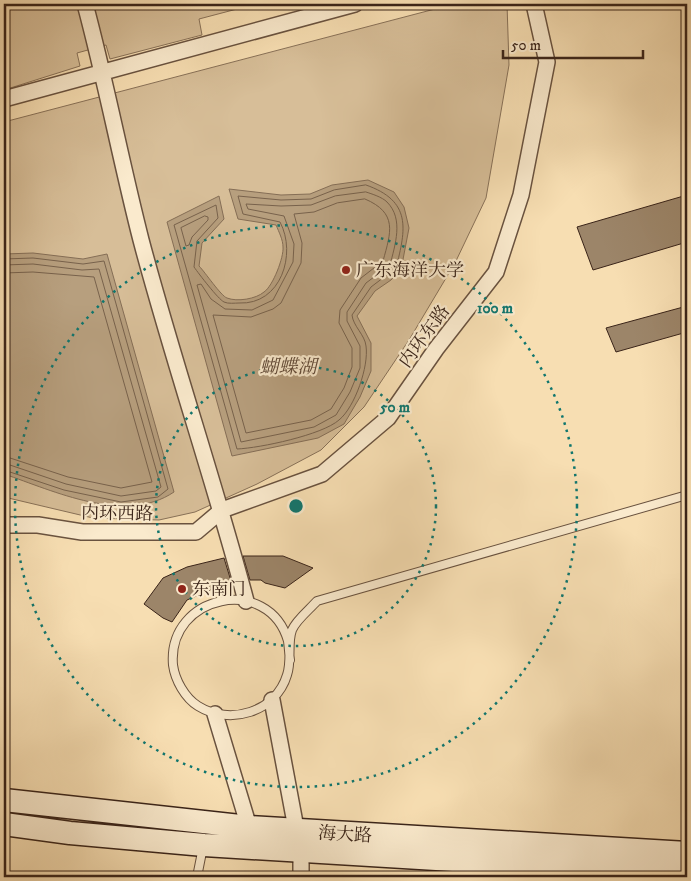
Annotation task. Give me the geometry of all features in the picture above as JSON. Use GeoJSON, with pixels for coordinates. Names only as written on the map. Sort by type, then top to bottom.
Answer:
{"type":"FeatureCollection","features":[{"type":"Feature","properties":{"kind":"street"},"geometry":{"type":"LineString","coordinates":[[85,4],[104,72],[141,238],[185,396],[222,510],[246,601]]}},
{"type":"Feature","properties":{"kind":"street"},"geometry":{"type":"LineString","coordinates":[[4,99],[355,4]]}},
{"type":"Feature","properties":{"kind":"street","name":"内环东路"},"geometry":{"type":"LineString","coordinates":[[222,510],[322,474],[388,418],[436,349],[496,272],[521,195],[547,62],[534,4]]}},
{"type":"Feature","properties":{"kind":"street","name":"内环西路"},"geometry":{"type":"LineString","coordinates":[[4,525],[38,525],[82,532],[196,532],[222,510]]}},
{"type":"Feature","properties":{"kind":"street"},"geometry":{"type":"LineString","coordinates":[[272,700],[299,841],[301,877]]}},
{"type":"Feature","properties":{"kind":"street"},"geometry":{"type":"LineString","coordinates":[[215,714],[249,827]]}},
{"type":"Feature","properties":{"kind":"street","name":"海大路"},"geometry":{"type":"LineString","coordinates":[[4,800],[249,827],[299,841],[687,874]]}},
{"type":"Feature","properties":{"kind":"street","name":"海大路"},"geometry":{"type":"LineString","coordinates":[[4,824],[70,833],[204,845],[299,841],[687,853]]}},
{"type":"Feature","properties":{"kind":"lane"},"geometry":{"type":"LineString","coordinates":[[290,660],[288,640],[278,623],[264,609],[246,601],[225,600],[206,605],[189,617],[178,633],[172,653],[174,673],[183,691],[192,701],[215,714],[235,716],[255,712],[272,700],[281,688],[288,675],[290,660],[292,629],[317,601],[687,495]]}},
{"type":"Feature","properties":{"kind":"lane"},"geometry":{"type":"LineString","coordinates":[[198,877],[204,845]]}},
{"type":"Feature","properties":{"kind":"shaded area"},"geometry":{"type":"Polygon","coordinates":[[[4,4],[256,4],[199,19],[202,35],[110,59],[106,45],[77,53],[80,66],[4,90],[4,4]]]}},
{"type":"Feature","properties":{"kind":"shaded area"},"geometry":{"type":"Polygon","coordinates":[[[454,4],[507,4],[509,65],[486,198],[455,263],[409,340],[364,407],[321,450],[257,484],[195,512],[159,520],[93,518],[4,497],[4,122],[454,4]]]}},
{"type":"Feature","properties":{"kind":"water","name":"蝴蝶湖"},"geometry":{"type":"Polygon","coordinates":[[[368,180],[394,192],[404,207],[409,228],[401,270],[375,291],[357,316],[371,343],[371,371],[360,397],[344,424],[318,438],[232,456],[167,222],[219,196],[224,219],[202,243],[199,266],[224,296],[236,300],[246,299],[261,294],[271,284],[280,264],[283,244],[276,225],[238,219],[229,189],[281,195],[310,194],[332,185],[368,180]]]}},
{"type":"Feature","properties":{"kind":"water"},"geometry":{"type":"Polygon","coordinates":[[[33,253],[83,259],[107,254],[174,492],[155,501],[134,506],[112,505],[89,502],[67,496],[4,474],[4,254],[33,253]]]}},
{"type":"Feature","properties":{"kind":"building"},"geometry":{"type":"Polygon","coordinates":[[[687,195],[687,242],[593,270],[577,227],[687,195]]]}},
{"type":"Feature","properties":{"kind":"building"},"geometry":{"type":"Polygon","coordinates":[[[687,306],[687,332],[616,352],[606,328],[687,306]]]}},
{"type":"Feature","properties":{"kind":"building"},"geometry":{"type":"Polygon","coordinates":[[[243,556],[283,556],[313,568],[285,588],[265,583],[261,580],[250,580],[243,556]]]}},
{"type":"Feature","properties":{"kind":"building"},"geometry":{"type":"Polygon","coordinates":[[[224,558],[231,581],[187,600],[172,622],[163,618],[144,604],[163,578],[187,567],[224,558]]]}},
{"type":"Feature","properties":{"kind":"place","name":"广东海洋大学"},"geometry":{"type":"Point","coordinates":[346,270]}},
{"type":"Feature","properties":{"kind":"place","name":"东南门"},"geometry":{"type":"Point","coordinates":[182,589]}}]}
